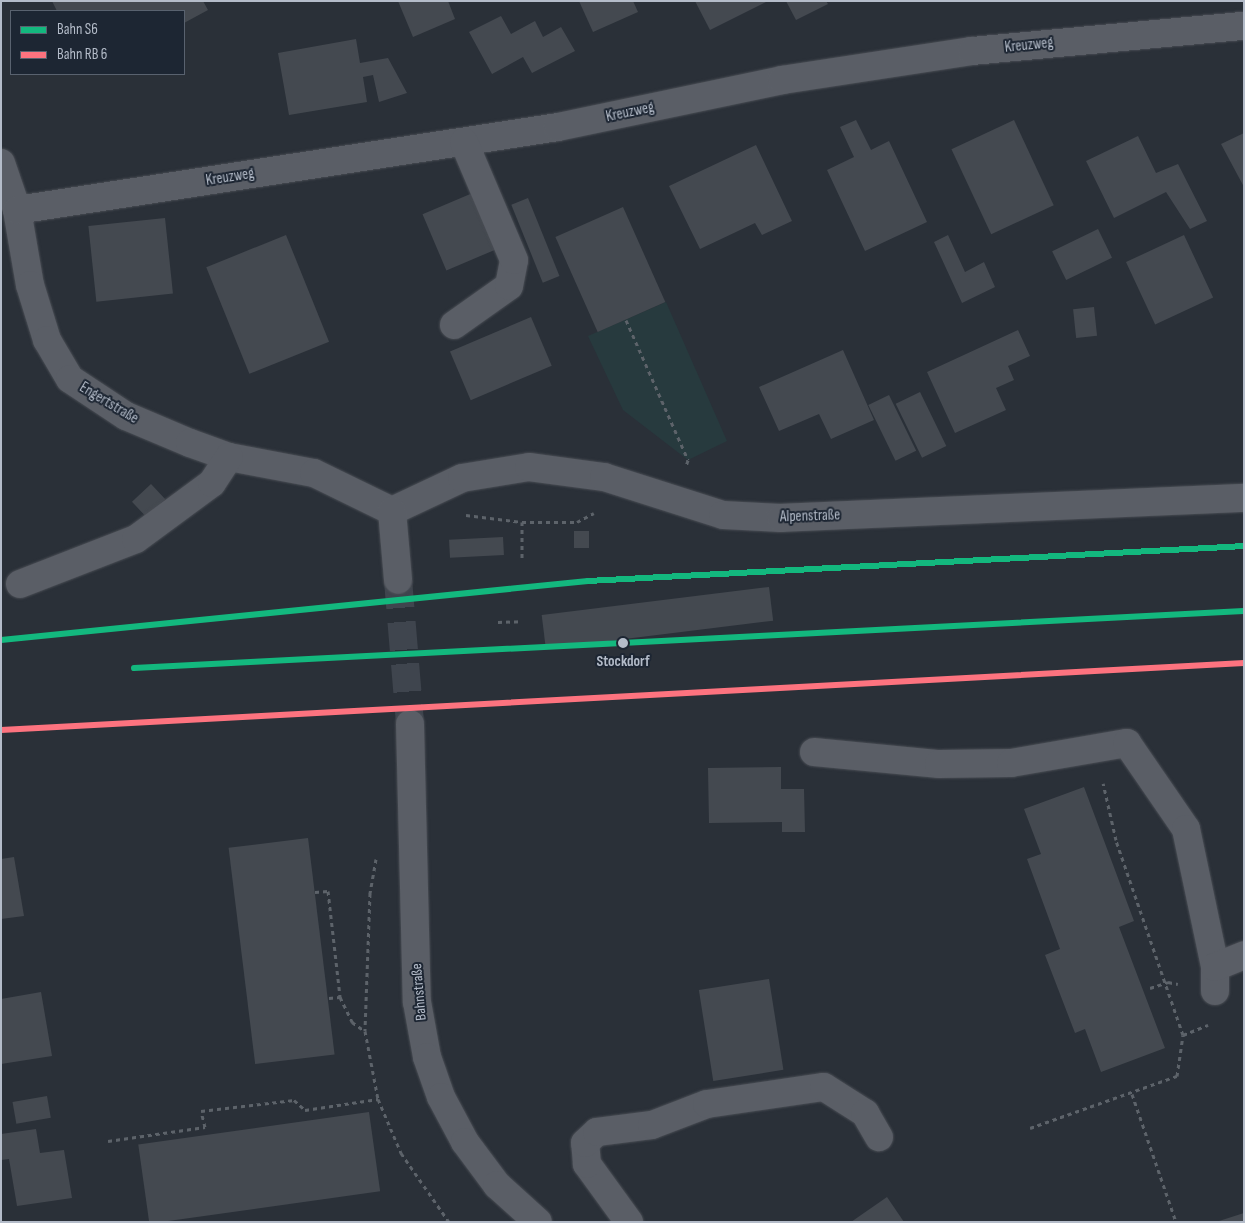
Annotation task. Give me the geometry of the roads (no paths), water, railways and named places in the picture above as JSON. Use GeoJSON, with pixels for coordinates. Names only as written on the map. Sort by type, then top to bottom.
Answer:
{"type":"FeatureCollection","features":[{"type":"Feature","properties":{"kind":"street","name":"Kreuzweg"},"geometry":{"type":"LineString","coordinates":[[17,210],[558,128],[782,80],[972,51],[1244,26]]}},
{"type":"Feature","properties":{"kind":"street"},"geometry":{"type":"LineString","coordinates":[[454,325],[509,286],[514,260],[464,142]]}},
{"type":"Feature","properties":{"kind":"street","name":"Engertstraße"},"geometry":{"type":"LineString","coordinates":[[1,163],[17,210],[30,285],[47,340],[70,379],[126,416],[229,457],[314,473],[392,511]]}},
{"type":"Feature","properties":{"kind":"street"},"geometry":{"type":"LineString","coordinates":[[20,584],[136,539],[212,482],[229,457]]}},
{"type":"Feature","properties":{"kind":"street","name":"Alpenstraße"},"geometry":{"type":"LineString","coordinates":[[392,511],[447,483],[529,467],[604,478],[723,515],[781,518],[1244,498]]}},
{"type":"Feature","properties":{"kind":"street"},"geometry":{"type":"LineString","coordinates":[[392,511],[398,580]]}},
{"type":"Feature","properties":{"kind":"street","name":"Bahnstraße"},"geometry":{"type":"LineString","coordinates":[[410,724],[417,1002],[427,1057],[441,1097],[465,1142],[497,1185],[538,1222]]}},
{"type":"Feature","properties":{"kind":"street"},"geometry":{"type":"LineString","coordinates":[[814,752],[939,764],[1002,763],[1127,743],[1186,829],[1215,979],[1244,954]]}},
{"type":"Feature","properties":{"kind":"street"},"geometry":{"type":"LineString","coordinates":[[629,1222],[587,1164],[586,1143],[597,1132],[652,1125],[707,1104],[824,1087],[865,1113],[879,1137]]}},
{"type":"Feature","properties":{"kind":"tunnel"},"geometry":{"type":"LineString","coordinates":[[398,580],[410,724]]}},
{"type":"Feature","properties":{"kind":"rail line","name":"S6"},"geometry":{"type":"LineString","coordinates":[[1,640],[588,581],[1244,546]]}},
{"type":"Feature","properties":{"kind":"rail line","name":"S6"},"geometry":{"type":"LineString","coordinates":[[134,668],[1244,611]]}},
{"type":"Feature","properties":{"kind":"place","name":"Stockdorf"},"geometry":{"type":"Point","coordinates":[623,643]}}]}
